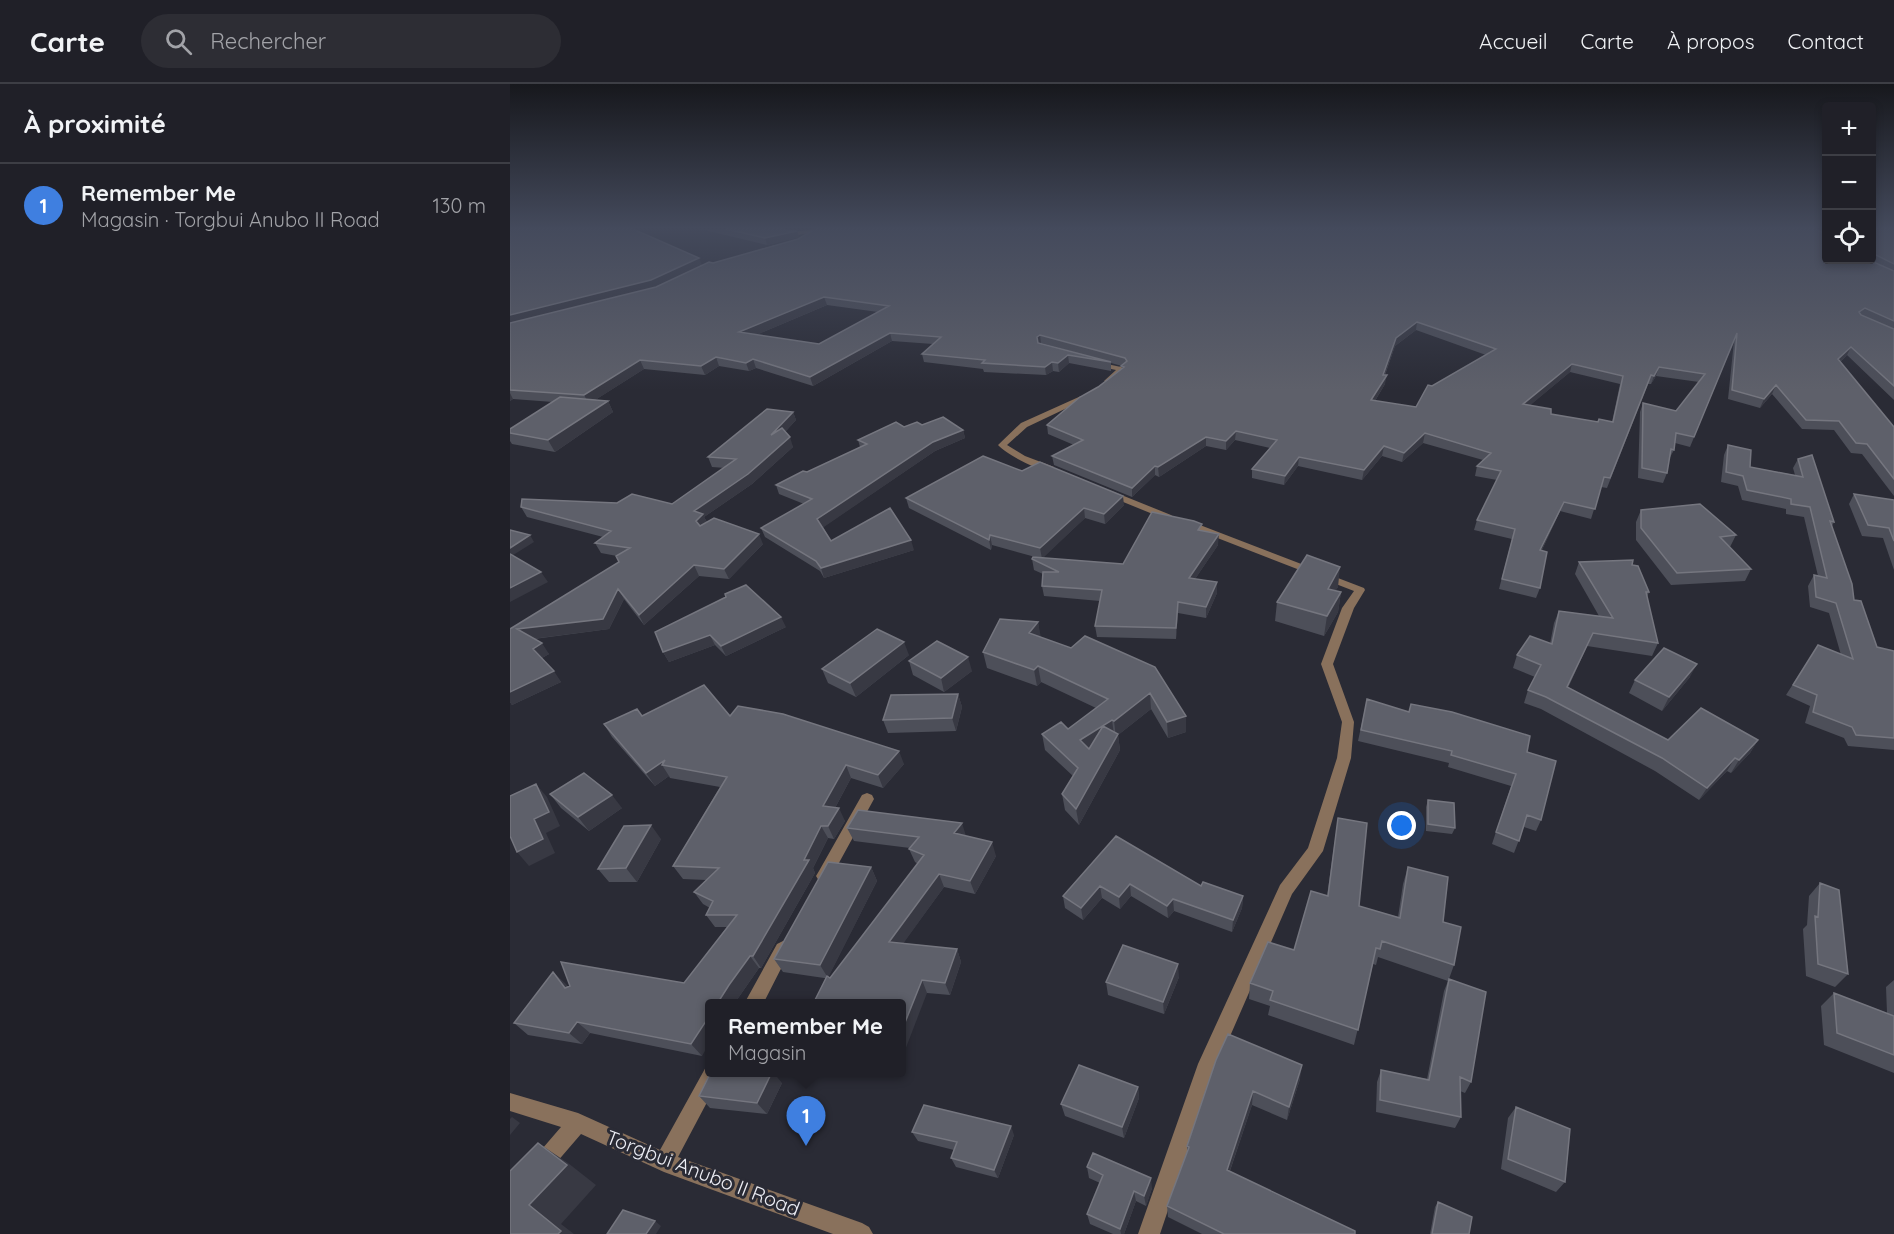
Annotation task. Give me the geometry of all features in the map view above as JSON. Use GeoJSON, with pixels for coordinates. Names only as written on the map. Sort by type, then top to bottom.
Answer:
{"type":"FeatureCollection","features":[{"type":"Feature","properties":{"kind":"street"},"geometry":{"type":"LineString","coordinates":[[1061,474],[1022,458],[1002,444],[1024,425],[1066,408],[1095,392],[1121,369],[1081,358]]}},
{"type":"Feature","properties":{"kind":"street"},"geometry":{"type":"LineString","coordinates":[[1101,490],[1360,590],[1348,608],[1327,664],[1348,722],[1344,758],[1315,850],[1286,890],[1205,1071],[1149,1234]]}},
{"type":"Feature","properties":{"kind":"street"},"geometry":{"type":"LineString","coordinates":[[816,891],[867,799]]}},
{"type":"Feature","properties":{"kind":"street"},"geometry":{"type":"LineString","coordinates":[[756,999],[793,932]]}},
{"type":"Feature","properties":{"kind":"street"},"geometry":{"type":"LineString","coordinates":[[663,1162],[711,1077]]}},
{"type":"Feature","properties":{"kind":"street","name":"Torgbui Anubo II Road"},"geometry":{"type":"LineString","coordinates":[[510,1102],[578,1123],[663,1162],[862,1234]]}},
{"type":"Feature","properties":{"kind":"street"},"geometry":{"type":"LineString","coordinates":[[532,1175],[578,1123]]}},
{"type":"Feature","properties":{"kind":"building"},"geometry":{"type":"Polygon","coordinates":[[[510,283],[640,283],[510,315],[510,283]]]}},
{"type":"Feature","properties":{"kind":"building"},"geometry":{"type":"Polygon","coordinates":[[[665,283],[1894,283],[1894,321],[1865,308],[1859,312],[1861,315],[1894,329],[1894,386],[1851,347],[1838,359],[1894,427],[1894,479],[1867,444],[1856,443],[1839,421],[1806,420],[1776,385],[1764,399],[1732,390],[1737,333],[1694,437],[1676,433],[1667,473],[1642,468],[1643,403],[1676,411],[1705,374],[1659,367],[1654,376],[1651,375],[1610,478],[1604,477],[1595,509],[1564,502],[1540,550],[1547,552],[1540,588],[1502,579],[1515,529],[1477,520],[1501,471],[1477,466],[1491,453],[1425,433],[1404,453],[1384,446],[1364,470],[1299,457],[1285,476],[1252,469],[1277,440],[1236,431],[1226,441],[1206,437],[1158,467],[1155,466],[1132,488],[1052,456],[1083,440],[1047,425],[1080,397],[1098,387],[1124,367],[1121,366],[1127,361],[1125,358],[1040,335],[1037,337],[1038,343],[1111,362],[1068,355],[1058,363],[1052,362],[1045,367],[982,363],[985,360],[922,354],[941,337],[890,333],[810,377],[753,359],[746,363],[716,357],[701,366],[640,360],[584,395],[510,390],[510,323],[656,287],[665,283]],[[824,297],[739,332],[819,344],[889,306],[824,297]],[[1417,322],[1396,338],[1383,375],[1387,375],[1371,400],[1416,407],[1428,385],[1432,386],[1496,349],[1417,322]],[[1572,364],[1523,404],[1551,409],[1551,414],[1598,422],[1599,419],[1613,422],[1623,376],[1572,364]]]}},
{"type":"Feature","properties":{"kind":"building"},"geometry":{"type":"Polygon","coordinates":[[[560,397],[608,401],[548,440],[510,433],[510,429],[560,397]]]}},
{"type":"Feature","properties":{"kind":"building"},"geometry":{"type":"Polygon","coordinates":[[[767,409],[793,412],[771,435],[782,428],[790,437],[748,474],[694,511],[703,514],[696,521],[700,526],[714,518],[759,534],[724,569],[694,565],[639,615],[618,589],[603,619],[517,629],[542,643],[533,649],[554,671],[510,692],[510,629],[619,562],[616,556],[630,548],[595,543],[611,531],[521,507],[522,499],[617,503],[632,494],[672,504],[736,459],[708,457],[767,409]]]}},
{"type":"Feature","properties":{"kind":"building"},"geometry":{"type":"Polygon","coordinates":[[[943,417],[963,430],[933,442],[817,519],[831,541],[890,508],[911,540],[821,568],[816,561],[761,528],[812,499],[776,485],[867,444],[858,440],[896,422],[904,427],[917,422],[922,425],[943,417]]]}},
{"type":"Feature","properties":{"kind":"building"},"geometry":{"type":"Polygon","coordinates":[[[1728,445],[1751,450],[1750,467],[1803,477],[1798,459],[1812,455],[1834,522],[1830,521],[1852,584],[1854,600],[1861,601],[1877,647],[1894,651],[1894,738],[1856,735],[1852,727],[1813,712],[1817,695],[1793,685],[1818,645],[1853,659],[1836,603],[1816,597],[1814,575],[1827,578],[1810,507],[1791,504],[1791,499],[1747,490],[1743,476],[1726,472],[1728,445]]]}},
{"type":"Feature","properties":{"kind":"building"},"geometry":{"type":"Polygon","coordinates":[[[983,456],[1022,471],[1040,462],[1123,496],[1104,514],[1084,508],[1040,548],[990,535],[989,540],[906,498],[983,456]]]}},
{"type":"Feature","properties":{"kind":"building"},"geometry":{"type":"Polygon","coordinates":[[[1854,494],[1894,500],[1894,541],[1889,528],[1868,525],[1854,494]]]}},
{"type":"Feature","properties":{"kind":"building"},"geometry":{"type":"Polygon","coordinates":[[[1700,504],[1736,535],[1720,537],[1751,569],[1677,573],[1641,528],[1641,510],[1700,504]]]}},
{"type":"Feature","properties":{"kind":"building"},"geometry":{"type":"Polygon","coordinates":[[[1152,512],[1194,521],[1202,524],[1198,530],[1219,534],[1189,578],[1217,582],[1206,607],[1178,602],[1176,628],[1095,626],[1102,590],[1042,586],[1043,572],[1059,572],[1032,559],[1033,557],[1123,564],[1152,512]]]}},
{"type":"Feature","properties":{"kind":"building"},"geometry":{"type":"Polygon","coordinates":[[[510,530],[530,535],[510,548],[510,530]]]}},
{"type":"Feature","properties":{"kind":"building"},"geometry":{"type":"Polygon","coordinates":[[[510,554],[541,572],[510,588],[510,554]]]}},
{"type":"Feature","properties":{"kind":"building"},"geometry":{"type":"Polygon","coordinates":[[[1307,555],[1340,567],[1328,589],[1341,592],[1327,616],[1277,602],[1307,555]]]}},
{"type":"Feature","properties":{"kind":"building"},"geometry":{"type":"Polygon","coordinates":[[[1633,560],[1632,565],[1638,566],[1649,592],[1646,592],[1658,643],[1593,633],[1567,687],[1668,740],[1701,708],[1758,740],[1739,760],[1735,758],[1707,788],[1662,758],[1546,697],[1528,690],[1541,665],[1517,655],[1530,636],[1552,644],[1559,611],[1613,618],[1579,562],[1633,560]]]}},
{"type":"Feature","properties":{"kind":"building"},"geometry":{"type":"Polygon","coordinates":[[[746,585],[781,617],[721,646],[710,635],[663,652],[655,632],[746,585]]]}},
{"type":"Feature","properties":{"kind":"building"},"geometry":{"type":"Polygon","coordinates":[[[1000,619],[1038,622],[1029,633],[1071,648],[1085,636],[1155,667],[1186,716],[1167,722],[1150,693],[1114,721],[1112,720],[1080,740],[1089,749],[1103,726],[1118,734],[1076,809],[1062,794],[1078,768],[1042,734],[1061,722],[1068,729],[1108,699],[1038,666],[1034,670],[983,652],[1000,619]]]}},
{"type":"Feature","properties":{"kind":"building"},"geometry":{"type":"Polygon","coordinates":[[[877,629],[904,642],[850,683],[822,669],[877,629]]]}},
{"type":"Feature","properties":{"kind":"building"},"geometry":{"type":"Polygon","coordinates":[[[937,641],[968,657],[941,678],[909,661],[937,641]]]}},
{"type":"Feature","properties":{"kind":"building"},"geometry":{"type":"Polygon","coordinates":[[[1664,648],[1697,664],[1669,697],[1635,680],[1664,648]]]}},
{"type":"Feature","properties":{"kind":"building"},"geometry":{"type":"Polygon","coordinates":[[[704,685],[730,716],[738,706],[783,714],[899,751],[878,775],[846,765],[823,806],[839,808],[828,826],[821,826],[804,860],[809,860],[753,956],[750,956],[720,999],[705,999],[705,1023],[691,1044],[577,1022],[569,1033],[514,1023],[553,972],[565,988],[570,986],[561,962],[684,983],[737,915],[706,915],[713,901],[694,892],[719,868],[673,866],[727,777],[662,765],[665,760],[646,773],[604,724],[637,709],[642,716],[704,685]]]}},
{"type":"Feature","properties":{"kind":"building"},"geometry":{"type":"Polygon","coordinates":[[[958,694],[952,718],[883,720],[891,695],[958,694]]]}},
{"type":"Feature","properties":{"kind":"building"},"geometry":{"type":"Polygon","coordinates":[[[1367,699],[1409,712],[1411,704],[1452,712],[1530,736],[1527,752],[1556,761],[1541,820],[1527,815],[1519,841],[1496,832],[1516,774],[1451,755],[1452,751],[1361,730],[1367,699]]]}},
{"type":"Feature","properties":{"kind":"building"},"geometry":{"type":"Polygon","coordinates":[[[584,773],[612,795],[578,817],[550,794],[584,773]]]}},
{"type":"Feature","properties":{"kind":"building"},"geometry":{"type":"Polygon","coordinates":[[[536,784],[549,812],[534,819],[543,839],[517,852],[510,836],[510,796],[536,784]]]}},
{"type":"Feature","properties":{"kind":"building"},"geometry":{"type":"Polygon","coordinates":[[[1428,800],[1454,803],[1455,828],[1428,824],[1428,800]]]}},
{"type":"Feature","properties":{"kind":"building"},"geometry":{"type":"Polygon","coordinates":[[[858,810],[962,823],[954,833],[992,842],[970,881],[939,874],[889,942],[957,949],[945,983],[922,980],[906,1020],[906,999],[816,999],[827,976],[830,978],[924,855],[909,849],[919,837],[847,828],[858,810]]]}},
{"type":"Feature","properties":{"kind":"building"},"geometry":{"type":"Polygon","coordinates":[[[1338,818],[1367,823],[1359,906],[1400,918],[1408,867],[1448,877],[1443,922],[1461,927],[1454,965],[1382,941],[1380,949],[1376,948],[1358,1030],[1270,1000],[1273,991],[1250,983],[1268,942],[1294,950],[1311,891],[1328,896],[1338,818]]]}},
{"type":"Feature","properties":{"kind":"building"},"geometry":{"type":"Polygon","coordinates":[[[651,825],[626,868],[598,869],[624,826],[651,825]]]}},
{"type":"Feature","properties":{"kind":"building"},"geometry":{"type":"Polygon","coordinates":[[[1116,836],[1201,886],[1203,882],[1243,896],[1233,920],[1173,899],[1167,906],[1130,884],[1119,897],[1100,886],[1081,908],[1063,896],[1116,836]]]}},
{"type":"Feature","properties":{"kind":"building"},"geometry":{"type":"Polygon","coordinates":[[[828,862],[871,867],[820,965],[774,959],[828,862]]]}},
{"type":"Feature","properties":{"kind":"building"},"geometry":{"type":"Polygon","coordinates":[[[1820,883],[1839,890],[1848,974],[1818,964],[1815,916],[1818,917],[1820,883]]]}},
{"type":"Feature","properties":{"kind":"building"},"geometry":{"type":"Polygon","coordinates":[[[1123,945],[1178,964],[1163,1002],[1106,982],[1123,945]]]}},
{"type":"Feature","properties":{"kind":"building"},"geometry":{"type":"Polygon","coordinates":[[[1449,979],[1486,992],[1471,1082],[1460,1077],[1461,1117],[1380,1100],[1381,1070],[1429,1080],[1449,979]]]}},
{"type":"Feature","properties":{"kind":"building"},"geometry":{"type":"Polygon","coordinates":[[[1834,993],[1894,1016],[1894,1055],[1837,1033],[1834,993]]]}},
{"type":"Feature","properties":{"kind":"building"},"geometry":{"type":"Polygon","coordinates":[[[1228,1034],[1302,1065],[1289,1107],[1253,1091],[1227,1170],[1355,1231],[1355,1234],[1224,1234],[1167,1206],[1189,1147],[1187,1146],[1216,1060],[1228,1034]]]}},
{"type":"Feature","properties":{"kind":"building"},"geometry":{"type":"Polygon","coordinates":[[[1079,1065],[1138,1087],[1122,1127],[1061,1104],[1079,1065]]]}},
{"type":"Feature","properties":{"kind":"building"},"geometry":{"type":"Polygon","coordinates":[[[708,1077],[770,1077],[757,1103],[699,1096],[708,1077]]]}},
{"type":"Feature","properties":{"kind":"building"},"geometry":{"type":"Polygon","coordinates":[[[924,1105],[1011,1126],[994,1170],[951,1158],[957,1142],[912,1132],[924,1105]]]}},
{"type":"Feature","properties":{"kind":"building"},"geometry":{"type":"Polygon","coordinates":[[[1516,1107],[1570,1129],[1565,1182],[1508,1159],[1516,1107]]]}},
{"type":"Feature","properties":{"kind":"building"},"geometry":{"type":"Polygon","coordinates":[[[538,1143],[567,1165],[529,1205],[561,1231],[558,1234],[510,1234],[510,1171],[538,1143]]]}},
{"type":"Feature","properties":{"kind":"building"},"geometry":{"type":"Polygon","coordinates":[[[1093,1153],[1151,1178],[1144,1196],[1134,1191],[1120,1229],[1087,1214],[1103,1175],[1087,1167],[1093,1153]]]}},
{"type":"Feature","properties":{"kind":"building"},"geometry":{"type":"Polygon","coordinates":[[[1438,1202],[1472,1217],[1469,1234],[1432,1234],[1438,1202]]]}},
{"type":"Feature","properties":{"kind":"building"},"geometry":{"type":"Polygon","coordinates":[[[623,1210],[655,1221],[646,1234],[607,1234],[623,1210]]]}},
{"type":"Feature","properties":{"kind":"place","name":"Remember Me"},"geometry":{"type":"Point","coordinates":[806,1146]}}]}
